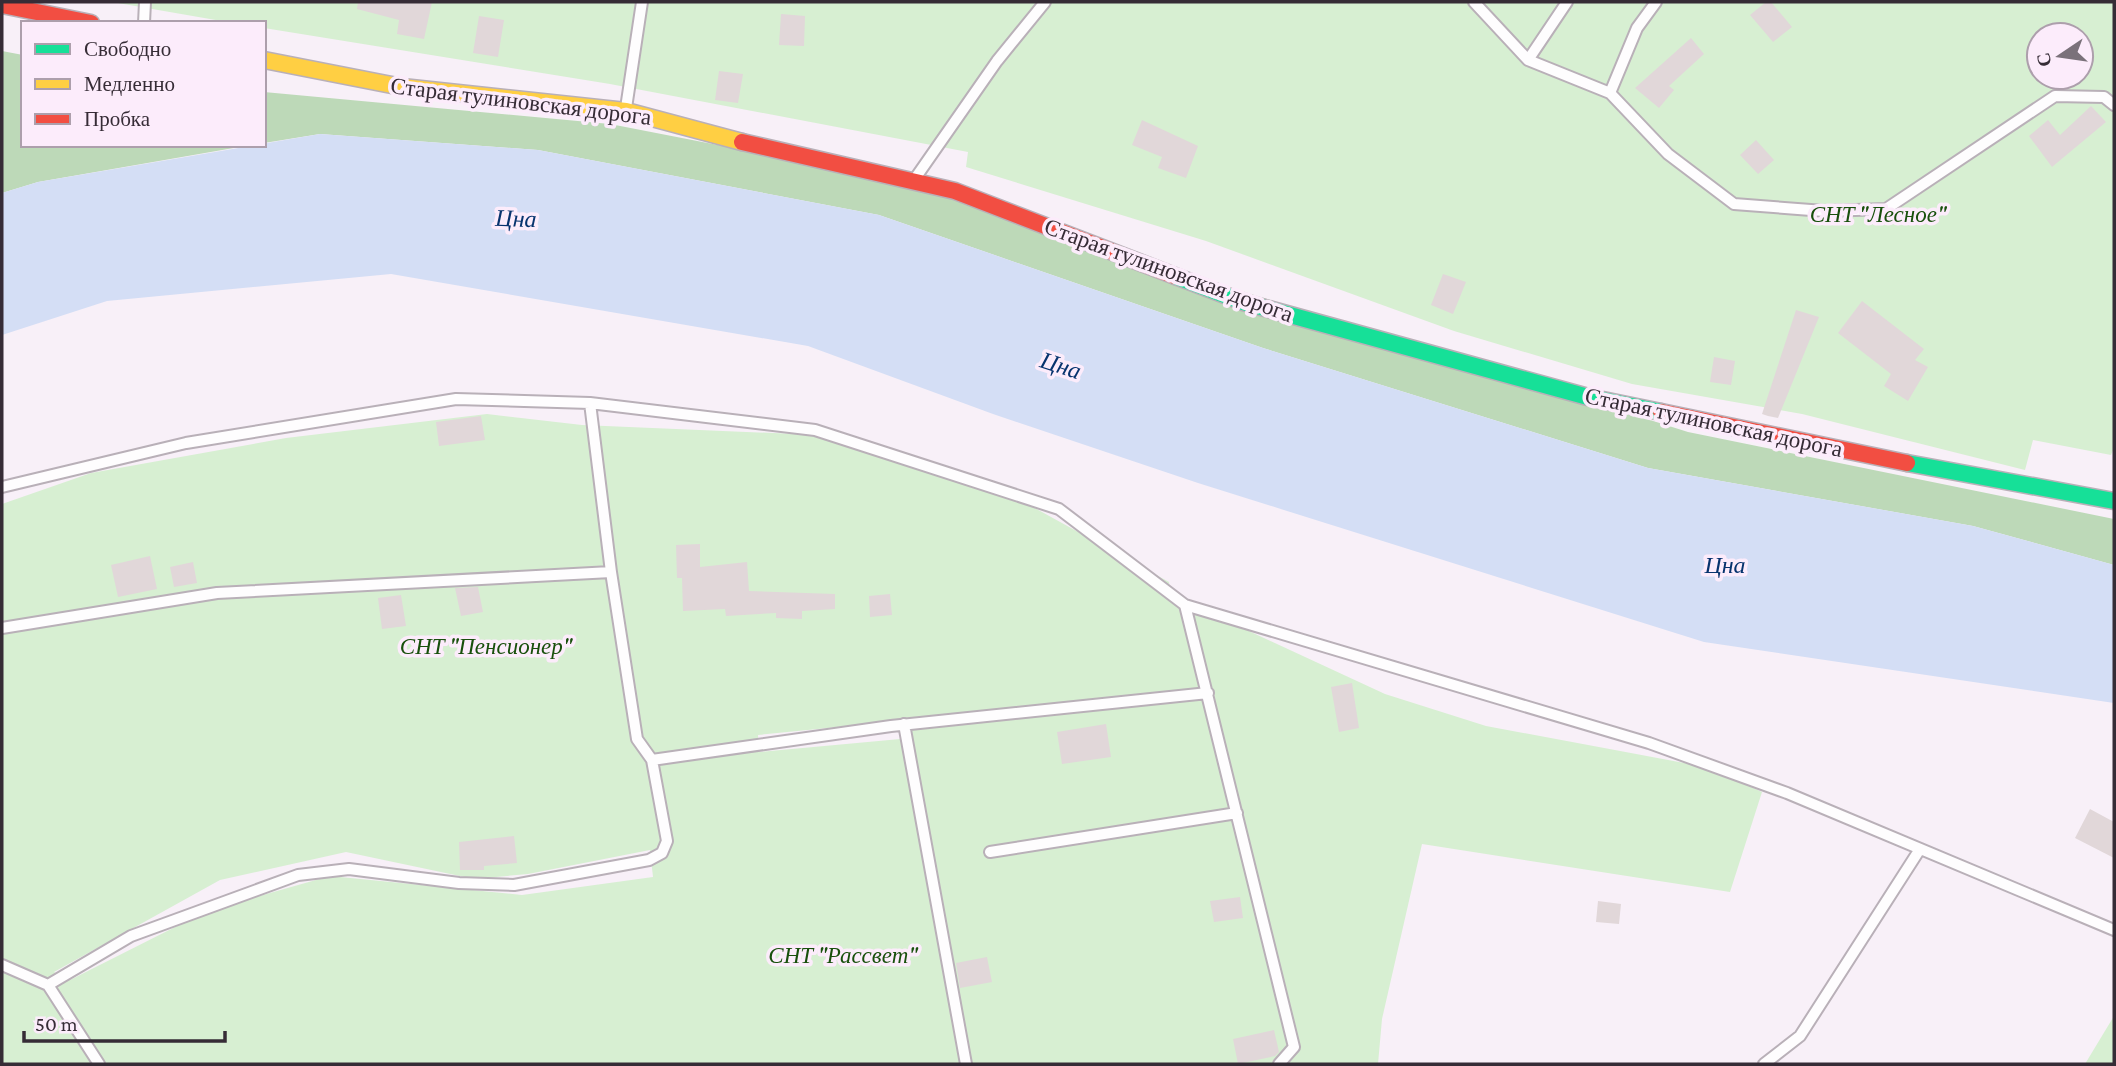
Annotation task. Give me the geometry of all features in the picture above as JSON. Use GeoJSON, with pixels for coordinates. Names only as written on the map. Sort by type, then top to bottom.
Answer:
{"type":"FeatureCollection","features":[{"type":"Feature","properties":{"kind":"street"},"geometry":{"type":"LineString","coordinates":[[2,5],[82,21]]}},
{"type":"Feature","properties":{"kind":"street","name":"Старая тулиновская дорога"},"geometry":{"type":"LineString","coordinates":[[266,60],[402,87],[626,111],[772,150],[955,191],[1243,302],[1588,397],[1908,463],[2114,501]]}},
{"type":"Feature","properties":{"kind":"lane"},"geometry":{"type":"LineString","coordinates":[[144,21],[145,2]]}},
{"type":"Feature","properties":{"kind":"lane"},"geometry":{"type":"LineString","coordinates":[[626,111],[642,2]]}},
{"type":"Feature","properties":{"kind":"lane"},"geometry":{"type":"LineString","coordinates":[[913,181],[997,61],[1045,2]]}},
{"type":"Feature","properties":{"kind":"lane"},"geometry":{"type":"LineString","coordinates":[[1474,2],[1528,60],[1610,93],[1668,154],[1734,204],[1824,211],[1886,209],[2055,96],[2104,97],[2114,106]]}},
{"type":"Feature","properties":{"kind":"lane"},"geometry":{"type":"LineString","coordinates":[[1528,60],[1567,2]]}},
{"type":"Feature","properties":{"kind":"lane"},"geometry":{"type":"LineString","coordinates":[[1610,93],[1637,28],[1656,2]]}},
{"type":"Feature","properties":{"kind":"lane"},"geometry":{"type":"LineString","coordinates":[[2,487],[186,443],[456,399],[590,403],[816,430],[1059,509],[1185,605],[1649,743],[1787,793],[2114,930]]}},
{"type":"Feature","properties":{"kind":"lane"},"geometry":{"type":"LineString","coordinates":[[48,985],[131,936],[298,875],[349,869],[459,883],[514,885],[649,860],[662,853],[667,841],[652,760],[637,739],[611,572],[590,403]]}},
{"type":"Feature","properties":{"kind":"lane"},"geometry":{"type":"LineString","coordinates":[[2,628],[217,593],[611,572]]}},
{"type":"Feature","properties":{"kind":"lane"},"geometry":{"type":"LineString","coordinates":[[1185,605],[1294,1047],[1279,1064]]}},
{"type":"Feature","properties":{"kind":"lane"},"geometry":{"type":"LineString","coordinates":[[652,760],[904,724],[1208,693]]}},
{"type":"Feature","properties":{"kind":"lane"},"geometry":{"type":"LineString","coordinates":[[904,724],[966,1064]]}},
{"type":"Feature","properties":{"kind":"lane"},"geometry":{"type":"LineString","coordinates":[[990,852],[1237,813]]}},
{"type":"Feature","properties":{"kind":"lane"},"geometry":{"type":"LineString","coordinates":[[1764,1064],[1800,1036],[1920,849]]}},
{"type":"Feature","properties":{"kind":"lane"},"geometry":{"type":"LineString","coordinates":[[2,965],[48,985],[99,1064]]}},
{"type":"Feature","properties":{"kind":"green space","name":"СНТ \"Лесное\""},"geometry":{"type":"Polygon","coordinates":[[[112,2],[2114,2],[2114,448],[2111,455],[2033,440],[2025,470],[1802,414],[1632,384],[1454,331],[1206,241],[966,167],[968,152],[610,84],[266,28],[266,21],[221,21],[112,2]]]}},
{"type":"Feature","properties":{"kind":"green space"},"geometry":{"type":"Polygon","coordinates":[[[2,51],[21,55],[21,147],[239,147],[38,182],[2,193],[2,51]]]}},
{"type":"Feature","properties":{"kind":"green space"},"geometry":{"type":"Polygon","coordinates":[[[266,92],[610,124],[878,176],[1688,432],[2114,519],[2114,565],[1973,526],[1648,468],[1263,348],[879,215],[538,150],[320,134],[266,143],[266,92]]]}},
{"type":"Feature","properties":{"kind":"green space","name":"СНТ \"Пенсионер\""},"geometry":{"type":"Polygon","coordinates":[[[487,414],[582,425],[842,436],[1022,501],[1169,582],[1171,599],[1195,606],[1385,694],[1486,726],[1711,768],[1762,792],[1730,892],[1422,844],[1382,1019],[1378,1064],[2,1064],[2,504],[91,473],[286,438],[487,414]],[[909,720],[758,735],[759,752],[911,738],[909,720]],[[650,850],[528,874],[474,879],[346,852],[220,880],[54,972],[70,980],[191,919],[234,903],[330,876],[522,895],[653,877],[650,850]]]}},
{"type":"Feature","properties":{"kind":"green space"},"geometry":{"type":"Polygon","coordinates":[[[2114,1016],[2114,1064],[2085,1064],[2114,1016]]]}},
{"type":"Feature","properties":{"kind":"water","name":"Цна"},"geometry":{"type":"Polygon","coordinates":[[[320,134],[538,150],[879,215],[1263,348],[1648,468],[1973,526],[2114,565],[2114,703],[1704,642],[1198,483],[993,414],[808,346],[391,274],[107,301],[2,335],[2,193],[38,182],[244,147],[266,147],[266,143],[320,134]]]}},
{"type":"Feature","properties":{"kind":"building"},"geometry":{"type":"Polygon","coordinates":[[[358,2],[432,2],[424,39],[397,34],[399,20],[357,9],[358,2]]]}},
{"type":"Feature","properties":{"kind":"building"},"geometry":{"type":"Polygon","coordinates":[[[1766,2],[1771,2],[1792,27],[1773,42],[1750,15],[1766,2]]]}},
{"type":"Feature","properties":{"kind":"building"},"geometry":{"type":"Polygon","coordinates":[[[781,14],[805,16],[804,46],[779,45],[781,14]]]}},
{"type":"Feature","properties":{"kind":"building"},"geometry":{"type":"Polygon","coordinates":[[[479,16],[504,20],[498,57],[473,53],[479,16]]]}},
{"type":"Feature","properties":{"kind":"building"},"geometry":{"type":"Polygon","coordinates":[[[1691,38],[1704,54],[1669,86],[1674,90],[1659,108],[1635,88],[1691,38]]]}},
{"type":"Feature","properties":{"kind":"building"},"geometry":{"type":"Polygon","coordinates":[[[719,71],[743,74],[738,103],[715,100],[719,71]]]}},
{"type":"Feature","properties":{"kind":"building"},"geometry":{"type":"Polygon","coordinates":[[[2091,106],[2106,122],[2052,167],[2029,136],[2048,120],[2060,135],[2091,106]]]}},
{"type":"Feature","properties":{"kind":"building"},"geometry":{"type":"Polygon","coordinates":[[[1142,120],[1198,146],[1186,178],[1158,168],[1162,157],[1132,145],[1142,120]]]}},
{"type":"Feature","properties":{"kind":"building"},"geometry":{"type":"Polygon","coordinates":[[[1756,140],[1774,160],[1758,174],[1740,155],[1756,140]]]}},
{"type":"Feature","properties":{"kind":"building"},"geometry":{"type":"Polygon","coordinates":[[[1443,274],[1466,282],[1453,314],[1431,305],[1443,274]]]}},
{"type":"Feature","properties":{"kind":"building"},"geometry":{"type":"Polygon","coordinates":[[[1862,301],[1924,349],[1915,360],[1928,367],[1908,401],[1884,386],[1891,374],[1838,333],[1862,301]]]}},
{"type":"Feature","properties":{"kind":"building"},"geometry":{"type":"Polygon","coordinates":[[[1796,310],[1819,317],[1778,418],[1768,416],[1762,414],[1796,310]]]}},
{"type":"Feature","properties":{"kind":"building"},"geometry":{"type":"Polygon","coordinates":[[[1714,357],[1735,361],[1731,385],[1710,382],[1714,357]]]}},
{"type":"Feature","properties":{"kind":"building"},"geometry":{"type":"Polygon","coordinates":[[[481,416],[485,440],[439,446],[436,422],[481,416]]]}},
{"type":"Feature","properties":{"kind":"building"},"geometry":{"type":"Polygon","coordinates":[[[700,544],[700,567],[747,562],[749,591],[835,594],[835,609],[802,611],[802,619],[776,618],[776,613],[726,616],[725,609],[683,611],[682,578],[677,578],[676,545],[700,544]]]}},
{"type":"Feature","properties":{"kind":"building"},"geometry":{"type":"Polygon","coordinates":[[[150,556],[157,589],[118,597],[111,565],[150,556]]]}},
{"type":"Feature","properties":{"kind":"building"},"geometry":{"type":"Polygon","coordinates":[[[193,562],[197,583],[174,587],[170,567],[193,562]]]}},
{"type":"Feature","properties":{"kind":"building"},"geometry":{"type":"Polygon","coordinates":[[[478,587],[483,612],[461,616],[455,588],[478,587]]]}},
{"type":"Feature","properties":{"kind":"building"},"geometry":{"type":"Polygon","coordinates":[[[890,594],[892,615],[870,617],[869,596],[890,594]]]}},
{"type":"Feature","properties":{"kind":"building"},"geometry":{"type":"Polygon","coordinates":[[[401,595],[406,626],[382,629],[378,598],[401,595]]]}},
{"type":"Feature","properties":{"kind":"building"},"geometry":{"type":"Polygon","coordinates":[[[1352,683],[1359,728],[1339,732],[1331,687],[1352,683]]]}},
{"type":"Feature","properties":{"kind":"building"},"geometry":{"type":"Polygon","coordinates":[[[1106,724],[1111,757],[1062,764],[1057,732],[1106,724]]]}},
{"type":"Feature","properties":{"kind":"building"},"geometry":{"type":"Polygon","coordinates":[[[2090,809],[2114,822],[2114,858],[2075,838],[2090,809]]]}},
{"type":"Feature","properties":{"kind":"building"},"geometry":{"type":"Polygon","coordinates":[[[514,836],[517,863],[484,866],[484,870],[460,870],[459,842],[514,836]]]}},
{"type":"Feature","properties":{"kind":"building"},"geometry":{"type":"Polygon","coordinates":[[[1240,897],[1243,918],[1214,922],[1210,901],[1240,897]]]}},
{"type":"Feature","properties":{"kind":"building"},"geometry":{"type":"Polygon","coordinates":[[[1598,901],[1621,904],[1619,924],[1596,922],[1598,901]]]}},
{"type":"Feature","properties":{"kind":"building"},"geometry":{"type":"Polygon","coordinates":[[[987,957],[992,982],[960,988],[956,963],[987,957]]]}},
{"type":"Feature","properties":{"kind":"building"},"geometry":{"type":"Polygon","coordinates":[[[1274,1030],[1279,1052],[1275,1056],[1238,1064],[1233,1039],[1274,1030]]]}},
{"type":"Feature","properties":{"kind":"traffic: fast"},"geometry":{"type":"LineString","coordinates":[[1175,276],[1243,302],[1588,397],[1661,412]]}},
{"type":"Feature","properties":{"kind":"traffic: fast"},"geometry":{"type":"LineString","coordinates":[[1907,463],[2114,501]]}},
{"type":"Feature","properties":{"kind":"traffic: slow"},"geometry":{"type":"LineString","coordinates":[[266,60],[402,87],[626,111],[742,142]]}},
{"type":"Feature","properties":{"kind":"traffic: jam"},"geometry":{"type":"LineString","coordinates":[[2,5],[81,21]]}},
{"type":"Feature","properties":{"kind":"traffic: jam"},"geometry":{"type":"LineString","coordinates":[[742,142],[955,191],[1175,276]]}},
{"type":"Feature","properties":{"kind":"traffic: jam"},"geometry":{"type":"LineString","coordinates":[[1661,412],[1907,463]]}},
{"type":"Feature","properties":{"kind":"park label","name":"СНТ \"Рассвет\""},"geometry":{"type":"Point","coordinates":[843,955]}}]}
